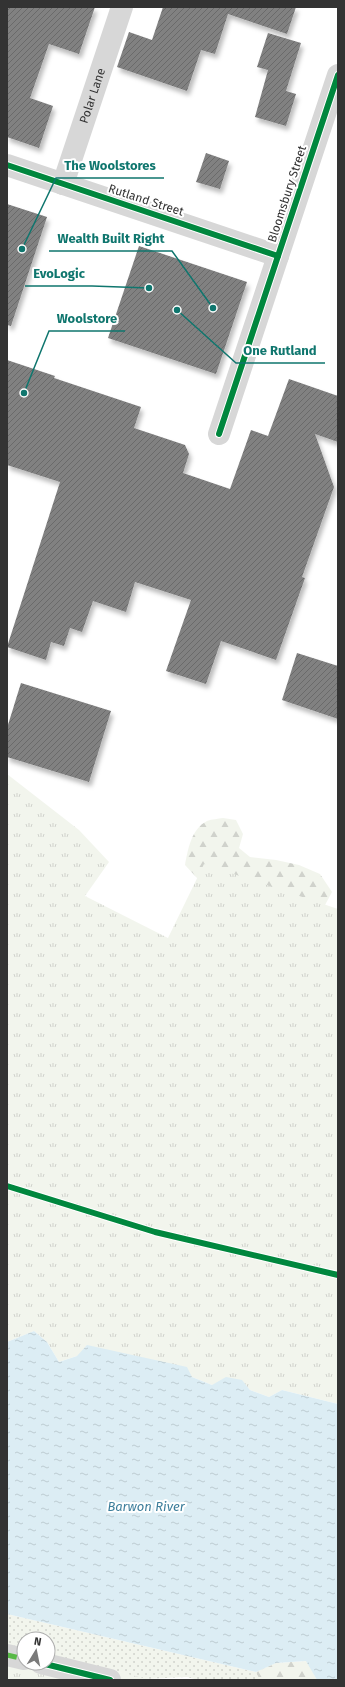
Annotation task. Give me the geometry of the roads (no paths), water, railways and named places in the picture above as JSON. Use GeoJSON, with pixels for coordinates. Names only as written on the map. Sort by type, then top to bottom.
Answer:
{"type":"FeatureCollection","features":[{"type":"Feature","properties":{"kind":"street","name":"Polar Lane"},"geometry":{"type":"LineString","coordinates":[[63,184],[122,7]]}},
{"type":"Feature","properties":{"kind":"street","name":"Bloomsbury Street"},"geometry":{"type":"LineString","coordinates":[[220,434],[338,75]]}},
{"type":"Feature","properties":{"kind":"street","name":"Rutland Street"},"geometry":{"type":"LineString","coordinates":[[7,165],[278,256]]}},
{"type":"Feature","properties":{"kind":"street"},"geometry":{"type":"LineString","coordinates":[[56,1667],[110,1680]]}},
{"type":"Feature","properties":{"kind":"water","name":"Barwon River"},"geometry":{"type":"Polygon","coordinates":[[[34,1331],[47,1342],[59,1362],[77,1356],[87,1345],[187,1367],[192,1377],[212,1385],[226,1377],[242,1380],[250,1390],[269,1397],[282,1390],[338,1404],[338,1680],[317,1680],[306,1661],[276,1663],[256,1672],[7,1614],[7,1342],[34,1331]]]}},
{"type":"Feature","properties":{"kind":"place","name":"The Woolstores"},"geometry":{"type":"Point","coordinates":[22,249]}},
{"type":"Feature","properties":{"kind":"place","name":"EvoLogic"},"geometry":{"type":"Point","coordinates":[149,288]}},
{"type":"Feature","properties":{"kind":"place","name":"Wealth Built Right"},"geometry":{"type":"Point","coordinates":[213,308]}},
{"type":"Feature","properties":{"kind":"place","name":"One Rutland"},"geometry":{"type":"Point","coordinates":[177,310]}},
{"type":"Feature","properties":{"kind":"place","name":"Woolstore"},"geometry":{"type":"Point","coordinates":[24,393]}}]}
